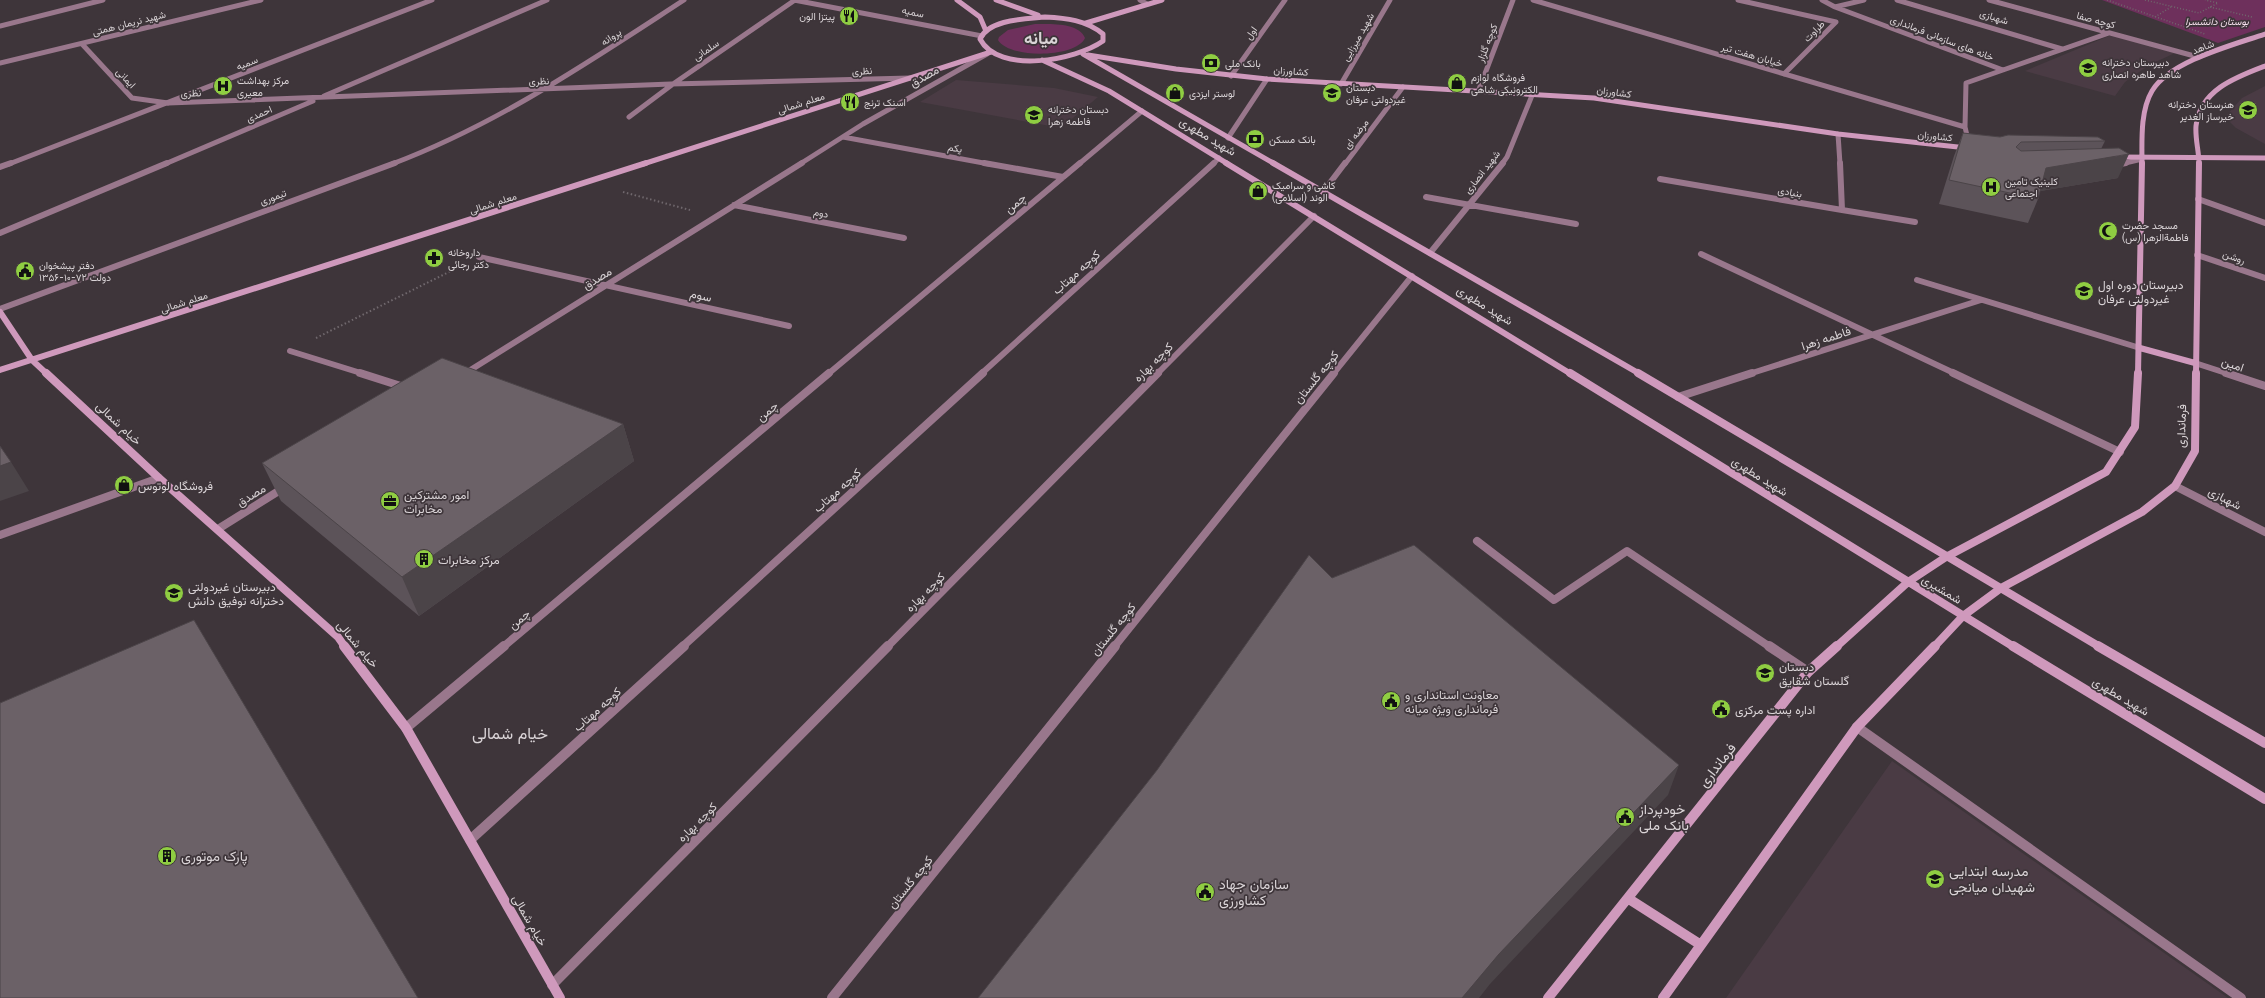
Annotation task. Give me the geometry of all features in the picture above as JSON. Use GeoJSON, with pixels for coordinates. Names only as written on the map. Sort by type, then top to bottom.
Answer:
{"type":"FeatureCollection","features":[{"type":"Feature","properties":{"kind":"main road"},"geometry":{"type":"LineString","coordinates":[[957,0],[980,17],[986,31]]}},
{"type":"Feature","properties":{"kind":"main road"},"geometry":{"type":"LineString","coordinates":[[996,0],[1045,17],[1086,23],[1097,28],[1103,34],[1103,42],[1096,48],[1084,54],[1042,60],[1013,58],[991,52],[984,47],[980,41],[986,31],[1010,21],[1045,17]]}},
{"type":"Feature","properties":{"kind":"main road"},"geometry":{"type":"LineString","coordinates":[[1086,23],[1162,0]]}},
{"type":"Feature","properties":{"kind":"main road","name":"شاهد"},"geometry":{"type":"LineString","coordinates":[[2142,159],[2145,109],[2152,91],[2166,77],[2198,57],[2265,34]]}},
{"type":"Feature","properties":{"kind":"main road","name":"معلم شمالی"},"geometry":{"type":"LineString","coordinates":[[0,370],[991,52]]}},
{"type":"Feature","properties":{"kind":"main road","name":"کشاورزان"},"geometry":{"type":"LineString","coordinates":[[1084,54],[1231,76],[1341,84],[1478,92],[1533,93],[1594,98],[1838,134],[1970,149]]}},
{"type":"Feature","properties":{"kind":"main road","name":"شهید مطهری"},"geometry":{"type":"LineString","coordinates":[[1084,54],[1678,397],[1946,557]]}},
{"type":"Feature","properties":{"kind":"main road","name":"شهید مطهری"},"geometry":{"type":"LineString","coordinates":[[1042,60],[1085,79],[1142,111],[1908,582]]}},
{"type":"Feature","properties":{"kind":"main road"},"geometry":{"type":"LineString","coordinates":[[2199,159],[2196,122],[2204,103],[2212,91],[2265,66]]}},
{"type":"Feature","properties":{"kind":"main road"},"geometry":{"type":"LineString","coordinates":[[2113,157],[2142,159],[2265,158]]}},
{"type":"Feature","properties":{"kind":"main road"},"geometry":{"type":"LineString","coordinates":[[1946,557],[2106,472],[2135,427],[2140,348],[2142,159]]}},
{"type":"Feature","properties":{"kind":"main road","name":"فرمانداری"},"geometry":{"type":"LineString","coordinates":[[1963,616],[2001,588],[2142,512],[2175,486],[2195,451],[2195,363],[2199,159]]}},
{"type":"Feature","properties":{"kind":"main road","name":"خیام شمالی"},"geometry":{"type":"LineString","coordinates":[[0,312],[32,360],[159,478],[338,637],[406,728],[560,998]]}},
{"type":"Feature","properties":{"kind":"main road"},"geometry":{"type":"LineString","coordinates":[[2140,348],[2195,363]]}},
{"type":"Feature","properties":{"kind":"main road"},"geometry":{"type":"LineString","coordinates":[[1946,557],[2265,743]]}},
{"type":"Feature","properties":{"kind":"main road","name":"فرمانداری"},"geometry":{"type":"LineString","coordinates":[[1548,998],[1629,899],[1808,672],[1908,582],[1946,557]]}},
{"type":"Feature","properties":{"kind":"main road","name":"شمشیری"},"geometry":{"type":"LineString","coordinates":[[1908,582],[1963,616]]}},
{"type":"Feature","properties":{"kind":"main road"},"geometry":{"type":"LineString","coordinates":[[1663,998],[1857,727],[1963,616]]}},
{"type":"Feature","properties":{"kind":"main road","name":"شهید مطهری"},"geometry":{"type":"LineString","coordinates":[[1963,616],[2265,799]]}},
{"type":"Feature","properties":{"kind":"main road"},"geometry":{"type":"LineString","coordinates":[[1629,899],[1701,945]]}},
{"type":"Feature","properties":{"kind":"street"},"geometry":{"type":"LineString","coordinates":[[0,26],[103,0]]}},
{"type":"Feature","properties":{"kind":"street","name":"شهید نریمان همتی"},"geometry":{"type":"LineString","coordinates":[[0,64],[261,0]]}},
{"type":"Feature","properties":{"kind":"street","name":"سميه"},"geometry":{"type":"LineString","coordinates":[[0,167],[432,0]]}},
{"type":"Feature","properties":{"kind":"street","name":"احمدی"},"geometry":{"type":"LineString","coordinates":[[0,233],[318,99],[547,0]]}},
{"type":"Feature","properties":{"kind":"street","name":"پروانه"},"geometry":{"type":"LineString","coordinates":[[547,90],[684,0]]}},
{"type":"Feature","properties":{"kind":"street","name":"سمیه"},"geometry":{"type":"LineString","coordinates":[[794,0],[982,36]]}},
{"type":"Feature","properties":{"kind":"street","name":"سلمانی"},"geometry":{"type":"LineString","coordinates":[[629,117],[673,84],[794,0]]}},
{"type":"Feature","properties":{"kind":"street"},"geometry":{"type":"LineString","coordinates":[[1140,0],[1147,4]]}},
{"type":"Feature","properties":{"kind":"street","name":"اول"},"geometry":{"type":"LineString","coordinates":[[1231,76],[1285,0]]}},
{"type":"Feature","properties":{"kind":"street","name":"شهید میرزایی"},"geometry":{"type":"LineString","coordinates":[[1341,84],[1390,0]]}},
{"type":"Feature","properties":{"kind":"street","name":"کوچه گلزار"},"geometry":{"type":"LineString","coordinates":[[1478,92],[1513,0]]}},
{"type":"Feature","properties":{"kind":"street","name":"خیابان هفت تیر"},"geometry":{"type":"LineString","coordinates":[[1533,0],[1965,128]]}},
{"type":"Feature","properties":{"kind":"street","name":"طراوت"},"geometry":{"type":"LineString","coordinates":[[1738,0],[1836,22],[1784,74]]}},
{"type":"Feature","properties":{"kind":"street","name":"خانه های سازمانی فرمانداری"},"geometry":{"type":"LineString","coordinates":[[1822,0],[1835,7],[2003,70]]}},
{"type":"Feature","properties":{"kind":"street"},"geometry":{"type":"LineString","coordinates":[[1835,7],[1864,0]]}},
{"type":"Feature","properties":{"kind":"street","name":"شهبازی"},"geometry":{"type":"LineString","coordinates":[[1897,0],[2062,49]]}},
{"type":"Feature","properties":{"kind":"street","name":"کوچه صفا"},"geometry":{"type":"LineString","coordinates":[[1989,0],[2198,57]]}},
{"type":"Feature","properties":{"kind":"street"},"geometry":{"type":"LineString","coordinates":[[2003,70],[2109,33]]}},
{"type":"Feature","properties":{"kind":"street","name":"ایمانی"},"geometry":{"type":"LineString","coordinates":[[82,44],[132,98],[144,101],[168,103]]}},
{"type":"Feature","properties":{"kind":"street","name":"مصدق"},"geometry":{"type":"LineString","coordinates":[[457,379],[843,137],[991,52]]}},
{"type":"Feature","properties":{"kind":"street","name":"خانه های سازمانی فرمانداری"},"geometry":{"type":"LineString","coordinates":[[1970,149],[1965,128],[1966,83],[2003,70]]}},
{"type":"Feature","properties":{"kind":"street","name":"نظری"},"geometry":{"type":"LineString","coordinates":[[168,103],[318,99],[673,84],[829,82],[910,78]]}},
{"type":"Feature","properties":{"kind":"street"},"geometry":{"type":"LineString","coordinates":[[1228,138],[1267,79]]}},
{"type":"Feature","properties":{"kind":"street","name":"مرضه ای"},"geometry":{"type":"LineString","coordinates":[[1323,192],[1403,87]]}},
{"type":"Feature","properties":{"kind":"street","name":"تیموری"},"geometry":{"type":"LineString","coordinates":[[0,309],[407,158],[476,127],[547,90]]}},
{"type":"Feature","properties":{"kind":"street","name":"شهید انصاری"},"geometry":{"type":"LineString","coordinates":[[1430,253],[1507,157],[1533,93]]}},
{"type":"Feature","properties":{"kind":"street","name":"چمن"},"geometry":{"type":"LineString","coordinates":[[406,728],[1142,111]]}},
{"type":"Feature","properties":{"kind":"street"},"geometry":{"type":"LineString","coordinates":[[1838,134],[1842,210]]}},
{"type":"Feature","properties":{"kind":"street","name":"یکم"},"geometry":{"type":"LineString","coordinates":[[843,137],[1063,177]]}},
{"type":"Feature","properties":{"kind":"street","name":"کوچه مهتاب"},"geometry":{"type":"LineString","coordinates":[[470,840],[1219,158]]}},
{"type":"Feature","properties":{"kind":"street"},"geometry":{"type":"LineString","coordinates":[[2108,166],[2142,159]]}},
{"type":"Feature","properties":{"kind":"street","name":"بنیادی"},"geometry":{"type":"LineString","coordinates":[[1660,179],[1915,222]]}},
{"type":"Feature","properties":{"kind":"street"},"geometry":{"type":"LineString","coordinates":[[1426,197],[1576,224]]}},
{"type":"Feature","properties":{"kind":"street"},"geometry":{"type":"LineString","coordinates":[[2198,199],[2265,223]]}},
{"type":"Feature","properties":{"kind":"street","name":"دوم"},"geometry":{"type":"LineString","coordinates":[[734,205],[904,238]]}},
{"type":"Feature","properties":{"kind":"street","name":"کوچه بهاره"},"geometry":{"type":"LineString","coordinates":[[552,985],[1314,216]]}},
{"type":"Feature","properties":{"kind":"street"},"geometry":{"type":"LineString","coordinates":[[1701,254],[2120,452]]}},
{"type":"Feature","properties":{"kind":"street","name":"روشن"},"geometry":{"type":"LineString","coordinates":[[2197,255],[2265,278]]}},
{"type":"Feature","properties":{"kind":"street","name":"سوم"},"geometry":{"type":"LineString","coordinates":[[479,256],[789,326]]}},
{"type":"Feature","properties":{"kind":"street","name":"کوچه گلستان"},"geometry":{"type":"LineString","coordinates":[[832,998],[1412,276]]}},
{"type":"Feature","properties":{"kind":"street"},"geometry":{"type":"LineString","coordinates":[[1917,280],[2140,348]]}},
{"type":"Feature","properties":{"kind":"street","name":"فاطمه زهرا"},"geometry":{"type":"LineString","coordinates":[[1678,397],[1981,300]]}},
{"type":"Feature","properties":{"kind":"street"},"geometry":{"type":"LineString","coordinates":[[290,351],[416,391]]}},
{"type":"Feature","properties":{"kind":"street","name":"امین"},"geometry":{"type":"LineString","coordinates":[[2195,363],[2265,386]]}},
{"type":"Feature","properties":{"kind":"street"},"geometry":{"type":"LineString","coordinates":[[0,535],[159,478]]}},
{"type":"Feature","properties":{"kind":"street","name":"مصدق"},"geometry":{"type":"LineString","coordinates":[[218,529],[291,483]]}},
{"type":"Feature","properties":{"kind":"street","name":"شهبازی"},"geometry":{"type":"LineString","coordinates":[[2175,486],[2265,532]]}},
{"type":"Feature","properties":{"kind":"street"},"geometry":{"type":"LineString","coordinates":[[1477,541],[1554,600],[1627,551],[1808,672]]}},
{"type":"Feature","properties":{"kind":"street"},"geometry":{"type":"LineString","coordinates":[[1857,727],[2241,998]]}},
{"type":"Feature","properties":{"kind":"path"},"geometry":{"type":"LineString","coordinates":[[2107,0],[2207,35]]}},
{"type":"Feature","properties":{"kind":"path"},"geometry":{"type":"LineString","coordinates":[[2145,0],[2199,13],[2218,3],[2205,0]]}},
{"type":"Feature","properties":{"kind":"path"},"geometry":{"type":"LineString","coordinates":[[2155,17],[2171,6]]}},
{"type":"Feature","properties":{"kind":"path"},"geometry":{"type":"LineString","coordinates":[[2210,7],[2256,18]]}},
{"type":"Feature","properties":{"kind":"path"},"geometry":{"type":"LineString","coordinates":[[585,182],[716,217]]}},
{"type":"Feature","properties":{"kind":"path"},"geometry":{"type":"LineString","coordinates":[[290,351],[479,256]]}},
{"type":"Feature","properties":{"kind":"shaded area","name":"دبیرستان دخترانه شاهد طاهره انصاری"},"geometry":{"type":"Polygon","coordinates":[[[2111,35],[2175,53],[2149,65],[2125,82],[2115,96],[2025,71],[2111,35]]]}},
{"type":"Feature","properties":{"kind":"shaded area","name":"دبستان دخترانه فاطمه زهرا"},"geometry":{"type":"Polygon","coordinates":[[[956,80],[1054,88],[1098,97],[1061,128],[920,102],[956,80]]]}},
{"type":"Feature","properties":{"kind":"shaded area","name":"هنرستان دخترانه خیرساز الغدیر"},"geometry":{"type":"Polygon","coordinates":[[[2265,86],[2265,144],[2236,128],[2225,117],[2242,98],[2265,86]]]}},
{"type":"Feature","properties":{"kind":"shaded area","name":"مدرسه ابتدایی شهیدان میانجی"},"geometry":{"type":"Polygon","coordinates":[[[1892,761],[2228,998],[1726,998],[1892,761]]]}},
{"type":"Feature","properties":{"kind":"green space","name":"بوستان دانشسرا"},"geometry":{"type":"Polygon","coordinates":[[[2102,0],[2265,0],[2265,27],[2218,43],[2102,0]]]}},
{"type":"Feature","properties":{"kind":"green space"},"geometry":{"type":"Polygon","coordinates":[[[1035,24],[1063,25],[1077,29],[1085,38],[1079,45],[1069,49],[1042,54],[1015,51],[1005,46],[998,40],[999,37],[1008,30],[1035,24]]]}},
{"type":"Feature","properties":{"kind":"building"},"geometry":{"type":"Polygon","coordinates":[[[1963,133],[2000,137],[2008,135],[2098,137],[2105,141],[2021,142],[2016,147],[2021,151],[2119,148],[2129,154],[2046,168],[2038,199],[1949,180],[1963,133]]]}},
{"type":"Feature","properties":{"kind":"building","name":"مرکز مخابرات"},"geometry":{"type":"Polygon","coordinates":[[[442,358],[623,424],[402,577],[262,463],[442,358]]]}},
{"type":"Feature","properties":{"kind":"building"},"geometry":{"type":"Polygon","coordinates":[[[0,446],[11,462],[0,466],[0,446]]]}},
{"type":"Feature","properties":{"kind":"building","name":"معاونت استانداری و فرمانداری ویژه میانه"},"geometry":{"type":"Polygon","coordinates":[[[1414,545],[1679,765],[1499,954],[1462,998],[978,998],[1157,770],[1309,555],[1332,578],[1414,545]]]}},
{"type":"Feature","properties":{"kind":"building","name":"پارک موتوری"},"geometry":{"type":"Polygon","coordinates":[[[194,620],[418,998],[0,998],[0,703],[194,620]]]}},
{"type":"Feature","properties":{"kind":"place","name":"پیتزا الون"},"geometry":{"type":"Point","coordinates":[849,16]}},
{"type":"Feature","properties":{"kind":"place","name":"بانک ملی"},"geometry":{"type":"Point","coordinates":[1211,63]}},
{"type":"Feature","properties":{"kind":"place","name":"دبیرستان دخترانه شاهد طاهره انصاری"},"geometry":{"type":"Point","coordinates":[2088,68]}},
{"type":"Feature","properties":{"kind":"place","name":"فروشگاه لوازم الکترونیکی شاهی"},"geometry":{"type":"Point","coordinates":[1457,83]}},
{"type":"Feature","properties":{"kind":"place","name":"مرکز بهداشت معیری"},"geometry":{"type":"Point","coordinates":[223,86]}},
{"type":"Feature","properties":{"kind":"place","name":"لوستر ایزدی"},"geometry":{"type":"Point","coordinates":[1175,93]}},
{"type":"Feature","properties":{"kind":"place","name":"دبستان غیردولتی عرفان"},"geometry":{"type":"Point","coordinates":[1332,93]}},
{"type":"Feature","properties":{"kind":"place","name":"اسنک ترنج"},"geometry":{"type":"Point","coordinates":[850,102]}},
{"type":"Feature","properties":{"kind":"place","name":"هنرستان دخترانه خیرساز الغدیر"},"geometry":{"type":"Point","coordinates":[2248,110]}},
{"type":"Feature","properties":{"kind":"place","name":"دبستان دخترانه فاطمه زهرا"},"geometry":{"type":"Point","coordinates":[1034,115]}},
{"type":"Feature","properties":{"kind":"place","name":"بانک مسکن"},"geometry":{"type":"Point","coordinates":[1255,139]}},
{"type":"Feature","properties":{"kind":"place","name":"کلینیک تامین اجتماعی"},"geometry":{"type":"Point","coordinates":[1991,187]}},
{"type":"Feature","properties":{"kind":"place","name":"کاشی و سرامیک الوند (اسلامی)"},"geometry":{"type":"Point","coordinates":[1258,191]}},
{"type":"Feature","properties":{"kind":"place","name":"مسجد حضرت فاطمةالزهرا (س)"},"geometry":{"type":"Point","coordinates":[2108,231]}},
{"type":"Feature","properties":{"kind":"place","name":"داروخانه دکتر رجائی"},"geometry":{"type":"Point","coordinates":[434,258]}},
{"type":"Feature","properties":{"kind":"place","name":"دفتر پیشخوان دولت ۷۲-۱۰-۱۳۵۶"},"geometry":{"type":"Point","coordinates":[25,271]}},
{"type":"Feature","properties":{"kind":"place","name":"دبیرستان دوره اول غیردولتی عرفان"},"geometry":{"type":"Point","coordinates":[2084,291]}},
{"type":"Feature","properties":{"kind":"place","name":"فروشگاه لوتوس"},"geometry":{"type":"Point","coordinates":[124,485]}},
{"type":"Feature","properties":{"kind":"place","name":"امور مشترکین مخابرات"},"geometry":{"type":"Point","coordinates":[390,501]}},
{"type":"Feature","properties":{"kind":"place","name":"مرکز مخابرات"},"geometry":{"type":"Point","coordinates":[424,559]}},
{"type":"Feature","properties":{"kind":"place","name":"دبیرستان غیردولتی دخترانه توفیق دانش"},"geometry":{"type":"Point","coordinates":[174,593]}},
{"type":"Feature","properties":{"kind":"place","name":"دبستان گلستان شقایق"},"geometry":{"type":"Point","coordinates":[1765,673]}},
{"type":"Feature","properties":{"kind":"place","name":"معاونت استانداری و فرمانداری ویژه میانه"},"geometry":{"type":"Point","coordinates":[1391,701]}},
{"type":"Feature","properties":{"kind":"place","name":"اداره پست مرکزی"},"geometry":{"type":"Point","coordinates":[1721,709]}},
{"type":"Feature","properties":{"kind":"place","name":"خودپرداز بانک ملی"},"geometry":{"type":"Point","coordinates":[1625,817]}},
{"type":"Feature","properties":{"kind":"place","name":"پارک موتوری"},"geometry":{"type":"Point","coordinates":[167,856]}},
{"type":"Feature","properties":{"kind":"place","name":"مدرسه ابتدایی شهیدان میانجی"},"geometry":{"type":"Point","coordinates":[1935,879]}},
{"type":"Feature","properties":{"kind":"place","name":"سازمان جهاد کشاورزی"},"geometry":{"type":"Point","coordinates":[1205,892]}},
{"type":"Feature","properties":{"kind":"district","name":"میانه"},"geometry":{"type":"Point","coordinates":[1041,38]}},
{"type":"Feature","properties":{"kind":"district","name":"خیام شمالی"},"geometry":{"type":"Point","coordinates":[510,733]}}]}
